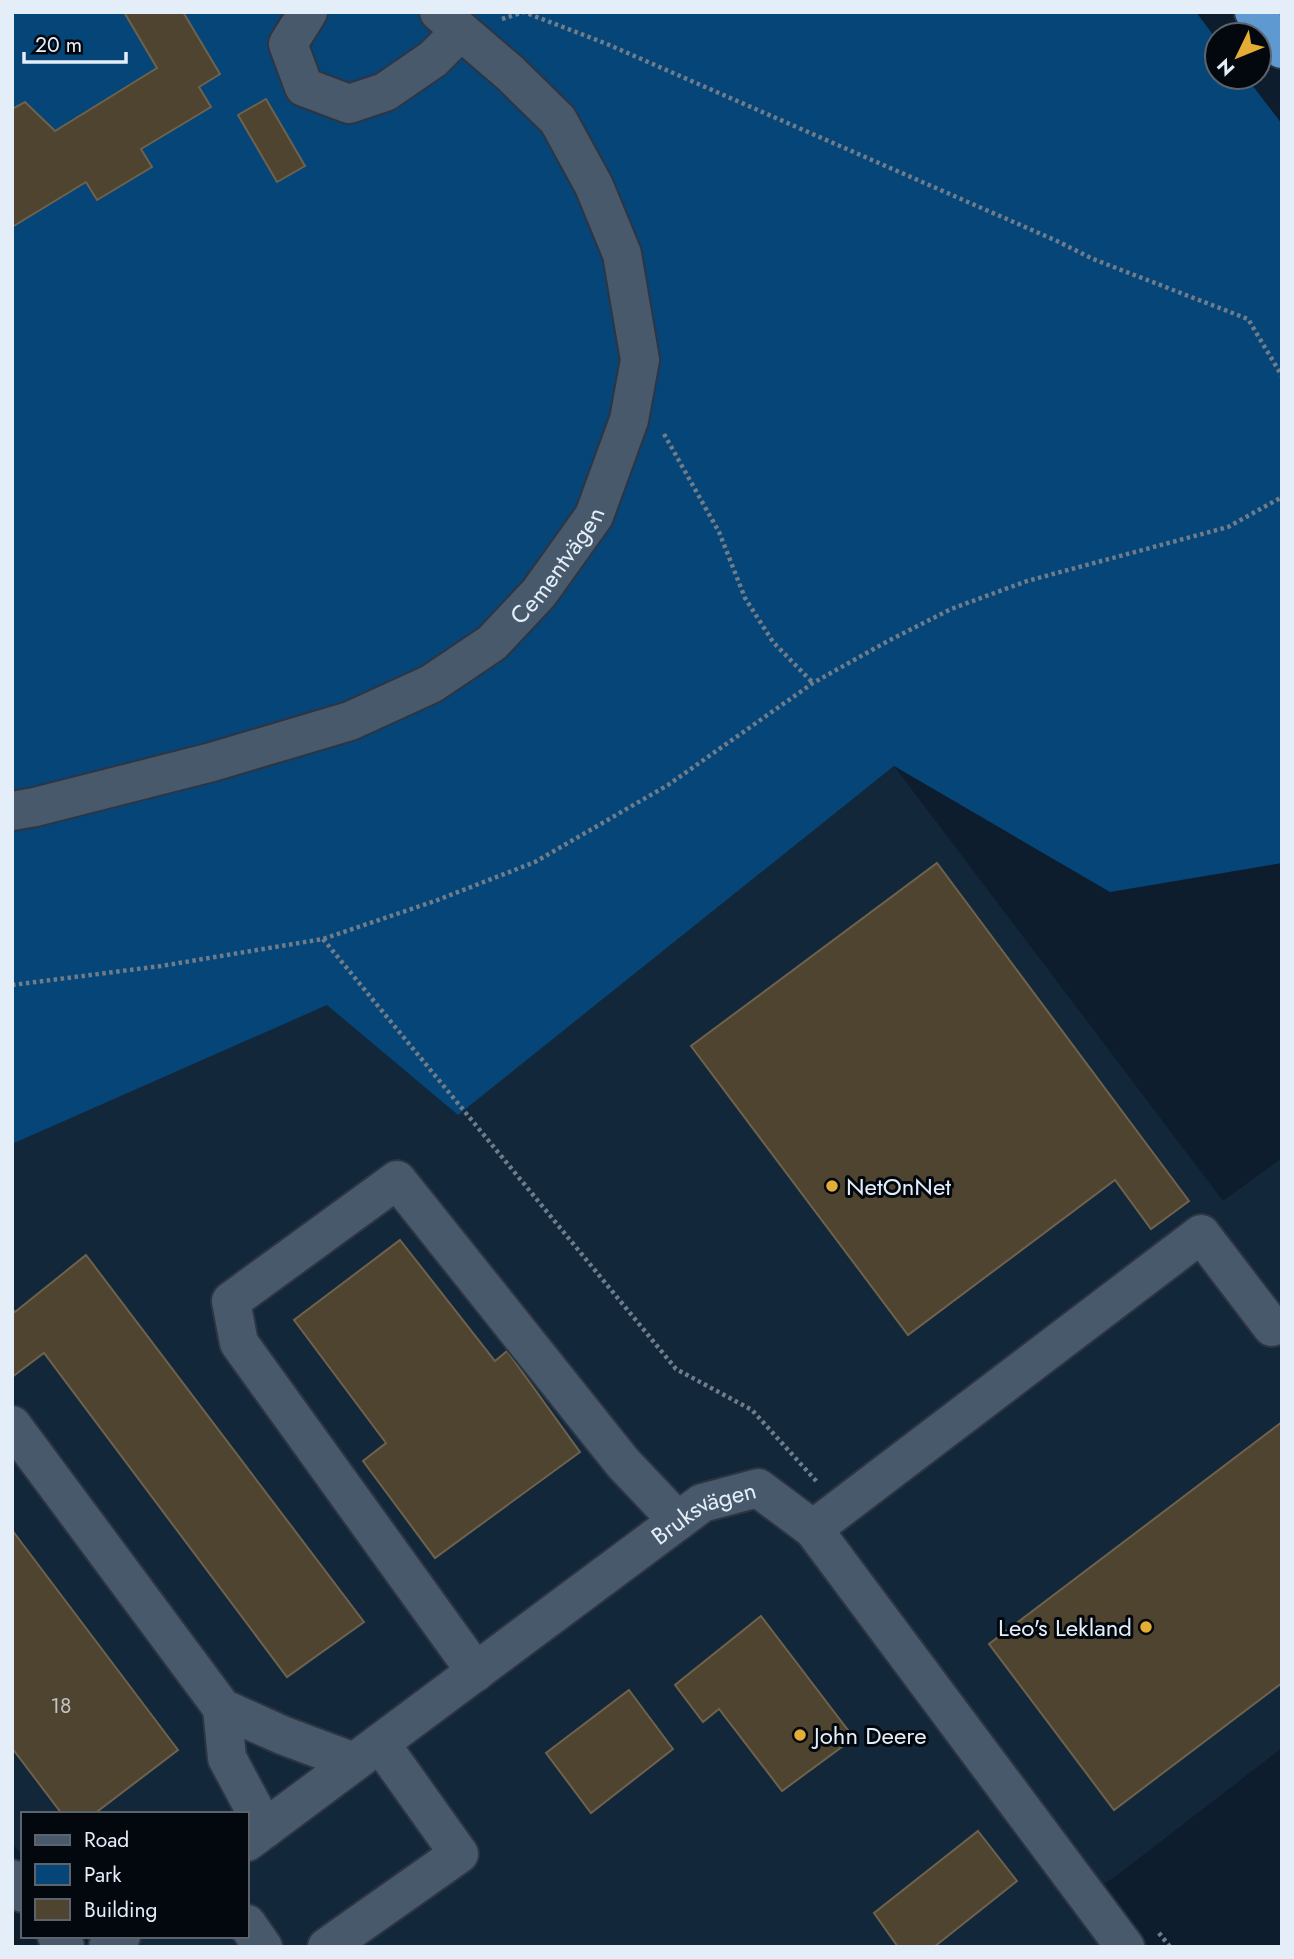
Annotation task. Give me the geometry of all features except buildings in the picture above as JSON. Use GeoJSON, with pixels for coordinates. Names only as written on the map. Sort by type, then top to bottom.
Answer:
{"type":"FeatureCollection","features":[{"type":"Feature","properties":{"kind":"highway"},"geometry":{"type":"LineString","coordinates":[[1254,12],[1282,49]]}},
{"type":"Feature","properties":{"kind":"street"},"geometry":{"type":"LineString","coordinates":[[308,12],[288,44],[304,87],[349,104],[386,92],[433,59],[447,18]]}},
{"type":"Feature","properties":{"kind":"street","name":"Cementvägen"},"geometry":{"type":"LineString","coordinates":[[12,811],[212,762],[350,722],[431,684],[492,643],[539,593],[594,516],[629,420],[640,360],[622,254],[594,186],[558,120],[447,18]]}},
{"type":"Feature","properties":{"kind":"street"},"geometry":{"type":"LineString","coordinates":[[476,1672],[239,1343],[231,1301],[397,1180],[623,1463],[678,1521]]}},
{"type":"Feature","properties":{"kind":"street"},"geometry":{"type":"LineString","coordinates":[[827,1518],[1201,1234],[1272,1327]]}},
{"type":"Feature","properties":{"kind":"street"},"geometry":{"type":"LineString","coordinates":[[12,1425],[222,1708],[282,1735],[367,1753],[459,1854],[327,1947]]}},
{"type":"Feature","properties":{"kind":"street","name":"Bruksvägen"},"geometry":{"type":"LineString","coordinates":[[256,1836],[702,1503],[758,1488],[827,1518],[1140,1937]]}},
{"type":"Feature","properties":{"kind":"street"},"geometry":{"type":"LineString","coordinates":[[222,1708],[227,1758],[247,1812]]}},
{"type":"Feature","properties":{"kind":"street"},"geometry":{"type":"LineString","coordinates":[[248,1814],[256,1836]]}},
{"type":"Feature","properties":{"kind":"street"},"geometry":{"type":"LineString","coordinates":[[248,1925],[263,1947]]}},
{"type":"Feature","properties":{"kind":"path"},"geometry":{"type":"LineString","coordinates":[[447,18],[524,12],[607,44],[1057,241],[1093,260],[1248,319],[1282,376]]}},
{"type":"Feature","properties":{"kind":"path"},"geometry":{"type":"LineString","coordinates":[[12,985],[161,966],[323,939],[435,901],[535,862],[668,785],[813,683],[951,609],[1027,580],[1227,527],[1282,497]]}},
{"type":"Feature","properties":{"kind":"path"},"geometry":{"type":"LineString","coordinates":[[323,939],[676,1369],[752,1410],[827,1518]]}},
{"type":"Feature","properties":{"kind":"path"},"geometry":{"type":"LineString","coordinates":[[1140,1937],[1170,1947]]}},
{"type":"Feature","properties":{"kind":"shaded area"},"geometry":{"type":"Polygon","coordinates":[[[894,766],[1223,1201],[1282,1158],[1282,1748],[1116,1876],[1087,1895],[1125,1947],[92,1947],[85,1938],[248,1938],[248,1812],[21,1812],[21,1854],[12,1843],[12,1144],[327,1004],[458,1115],[894,766]]]}},
{"type":"Feature","properties":{"kind":"green space"},"geometry":{"type":"Polygon","coordinates":[[[12,12],[1196,12],[1203,21],[1203,91],[1257,91],[1282,124],[1282,863],[1110,892],[894,766],[458,1115],[327,1005],[12,1144],[12,12]]]}},
{"type":"Feature","properties":{"kind":"place","name":"NetOnNet"},"geometry":{"type":"Point","coordinates":[832,1186]}},
{"type":"Feature","properties":{"kind":"place","name":"Leo's Lekland"},"geometry":{"type":"Point","coordinates":[1146,1627]}},
{"type":"Feature","properties":{"kind":"place","name":"John Deere"},"geometry":{"type":"Point","coordinates":[800,1735]}}]}
